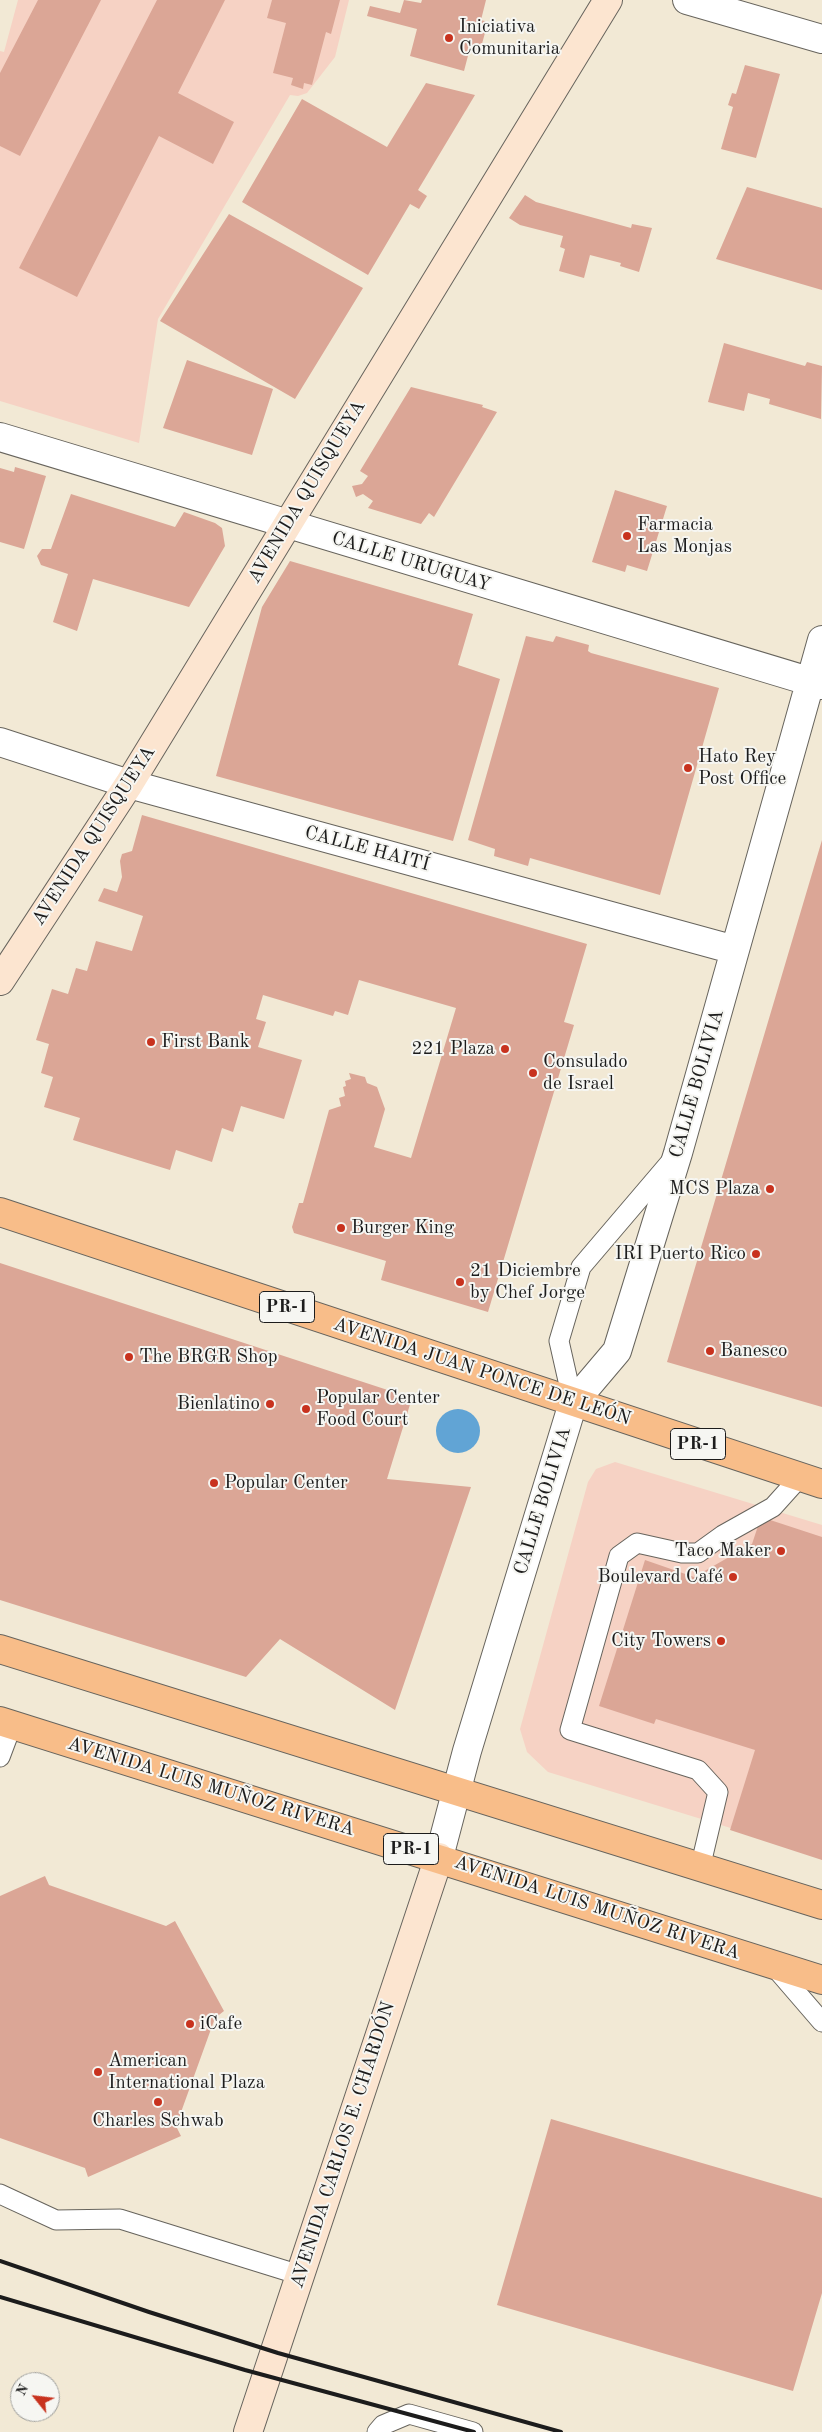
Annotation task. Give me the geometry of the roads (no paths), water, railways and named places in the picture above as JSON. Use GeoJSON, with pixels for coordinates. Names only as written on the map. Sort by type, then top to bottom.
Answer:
{"type":"FeatureCollection","features":[{"type":"Feature","properties":{"kind":"main road","name":"AVENIDA JUAN PONCE DE LEÓN"},"geometry":{"type":"LineString","coordinates":[[0,1212],[811,1480]]}},
{"type":"Feature","properties":{"kind":"main road"},"geometry":{"type":"LineString","coordinates":[[0,1649],[457,1793],[822,1905]]}},
{"type":"Feature","properties":{"kind":"main road","name":"AVENIDA LUIS MUÑOZ RIVERA"},"geometry":{"type":"LineString","coordinates":[[6,1723],[822,1980]]}},
{"type":"Feature","properties":{"kind":"street","name":"AVENIDA QUISQUEYA"},"geometry":{"type":"LineString","coordinates":[[0,980],[129,784],[608,0]]}},
{"type":"Feature","properties":{"kind":"street"},"geometry":{"type":"LineString","coordinates":[[687,0],[822,39]]}},
{"type":"Feature","properties":{"kind":"street","name":"CALLE URUGUAY"},"geometry":{"type":"LineString","coordinates":[[0,437],[816,683]]}},
{"type":"Feature","properties":{"kind":"street","name":"CALLE BOLIVIA"},"geometry":{"type":"LineString","coordinates":[[439,1858],[467,1751],[574,1402],[617,1351],[678,1152],[735,950],[816,683],[822,640]]}},
{"type":"Feature","properties":{"kind":"street","name":"CALLE HAITÍ"},"geometry":{"type":"LineString","coordinates":[[0,742],[129,784],[735,950]]}},
{"type":"Feature","properties":{"kind":"street","name":"AVENIDA CARLOS E. CHARDÓN"},"geometry":{"type":"LineString","coordinates":[[248,2432],[439,1858]]}},
{"type":"Feature","properties":{"kind":"lane"},"geometry":{"type":"LineString","coordinates":[[574,1402],[559,1341],[581,1267],[678,1152]]}},
{"type":"Feature","properties":{"kind":"lane"},"geometry":{"type":"LineString","coordinates":[[700,1868],[718,1792],[698,1770],[570,1730],[619,1556],[637,1543],[682,1552],[698,1553],[723,1535],[773,1508],[811,1480]]}},
{"type":"Feature","properties":{"kind":"lane"},"geometry":{"type":"LineString","coordinates":[[0,1758],[6,1723]]}},
{"type":"Feature","properties":{"kind":"lane"},"geometry":{"type":"LineString","coordinates":[[771,1964],[822,2022]]}},
{"type":"Feature","properties":{"kind":"lane"},"geometry":{"type":"LineString","coordinates":[[0,2194],[56,2220],[120,2219],[300,2275]]}},
{"type":"Feature","properties":{"kind":"lane"},"geometry":{"type":"LineString","coordinates":[[378,2432],[383,2424],[409,2414],[473,2432]]}},
{"type":"Feature","properties":{"kind":"water"},"geometry":{"type":"Polygon","coordinates":[[[454,1409],[462,1409],[474,1415],[480,1431],[474,1447],[462,1453],[454,1453],[442,1447],[436,1435],[436,1427],[442,1415],[454,1409]]]}},
{"type":"Feature","properties":{"kind":"railway"},"geometry":{"type":"LineString","coordinates":[[0,2261],[149,2312],[278,2353],[561,2432]]}},
{"type":"Feature","properties":{"kind":"railway"},"geometry":{"type":"LineString","coordinates":[[0,2297],[245,2370],[474,2432]]}},
{"type":"Feature","properties":{"kind":"place","name":"Iniciativa Comunitaria"},"geometry":{"type":"Point","coordinates":[449,38]}},
{"type":"Feature","properties":{"kind":"place","name":"Farmacia Las Monjas"},"geometry":{"type":"Point","coordinates":[627,536]}},
{"type":"Feature","properties":{"kind":"place","name":"Hato Rey Post Office"},"geometry":{"type":"Point","coordinates":[688,768]}},
{"type":"Feature","properties":{"kind":"place","name":"First Bank"},"geometry":{"type":"Point","coordinates":[151,1042]}},
{"type":"Feature","properties":{"kind":"place","name":"221 Plaza"},"geometry":{"type":"Point","coordinates":[505,1049]}},
{"type":"Feature","properties":{"kind":"place","name":"Consulado de Israel"},"geometry":{"type":"Point","coordinates":[533,1073]}},
{"type":"Feature","properties":{"kind":"place","name":"MCS Plaza"},"geometry":{"type":"Point","coordinates":[770,1189]}},
{"type":"Feature","properties":{"kind":"place","name":"Burger King"},"geometry":{"type":"Point","coordinates":[341,1228]}},
{"type":"Feature","properties":{"kind":"place","name":"IRI Puerto Rico"},"geometry":{"type":"Point","coordinates":[756,1254]}},
{"type":"Feature","properties":{"kind":"place","name":"21 Diciembre by Chef Jorge"},"geometry":{"type":"Point","coordinates":[460,1282]}},
{"type":"Feature","properties":{"kind":"place","name":"Banesco"},"geometry":{"type":"Point","coordinates":[710,1351]}},
{"type":"Feature","properties":{"kind":"place","name":"The BRGR Shop"},"geometry":{"type":"Point","coordinates":[129,1357]}},
{"type":"Feature","properties":{"kind":"place","name":"Bienlatino"},"geometry":{"type":"Point","coordinates":[270,1404]}},
{"type":"Feature","properties":{"kind":"place","name":"Popular Center Food Court"},"geometry":{"type":"Point","coordinates":[306,1409]}},
{"type":"Feature","properties":{"kind":"place","name":"Popular Center"},"geometry":{"type":"Point","coordinates":[214,1483]}},
{"type":"Feature","properties":{"kind":"place","name":"Taco Maker"},"geometry":{"type":"Point","coordinates":[781,1551]}},
{"type":"Feature","properties":{"kind":"place","name":"Boulevard Café"},"geometry":{"type":"Point","coordinates":[733,1577]}},
{"type":"Feature","properties":{"kind":"place","name":"City Towers"},"geometry":{"type":"Point","coordinates":[721,1641]}},
{"type":"Feature","properties":{"kind":"place","name":"iCafe"},"geometry":{"type":"Point","coordinates":[190,2024]}},
{"type":"Feature","properties":{"kind":"place","name":"American International Plaza"},"geometry":{"type":"Point","coordinates":[98,2072]}},
{"type":"Feature","properties":{"kind":"place","name":"Charles Schwab"},"geometry":{"type":"Point","coordinates":[158,2102]}}]}
